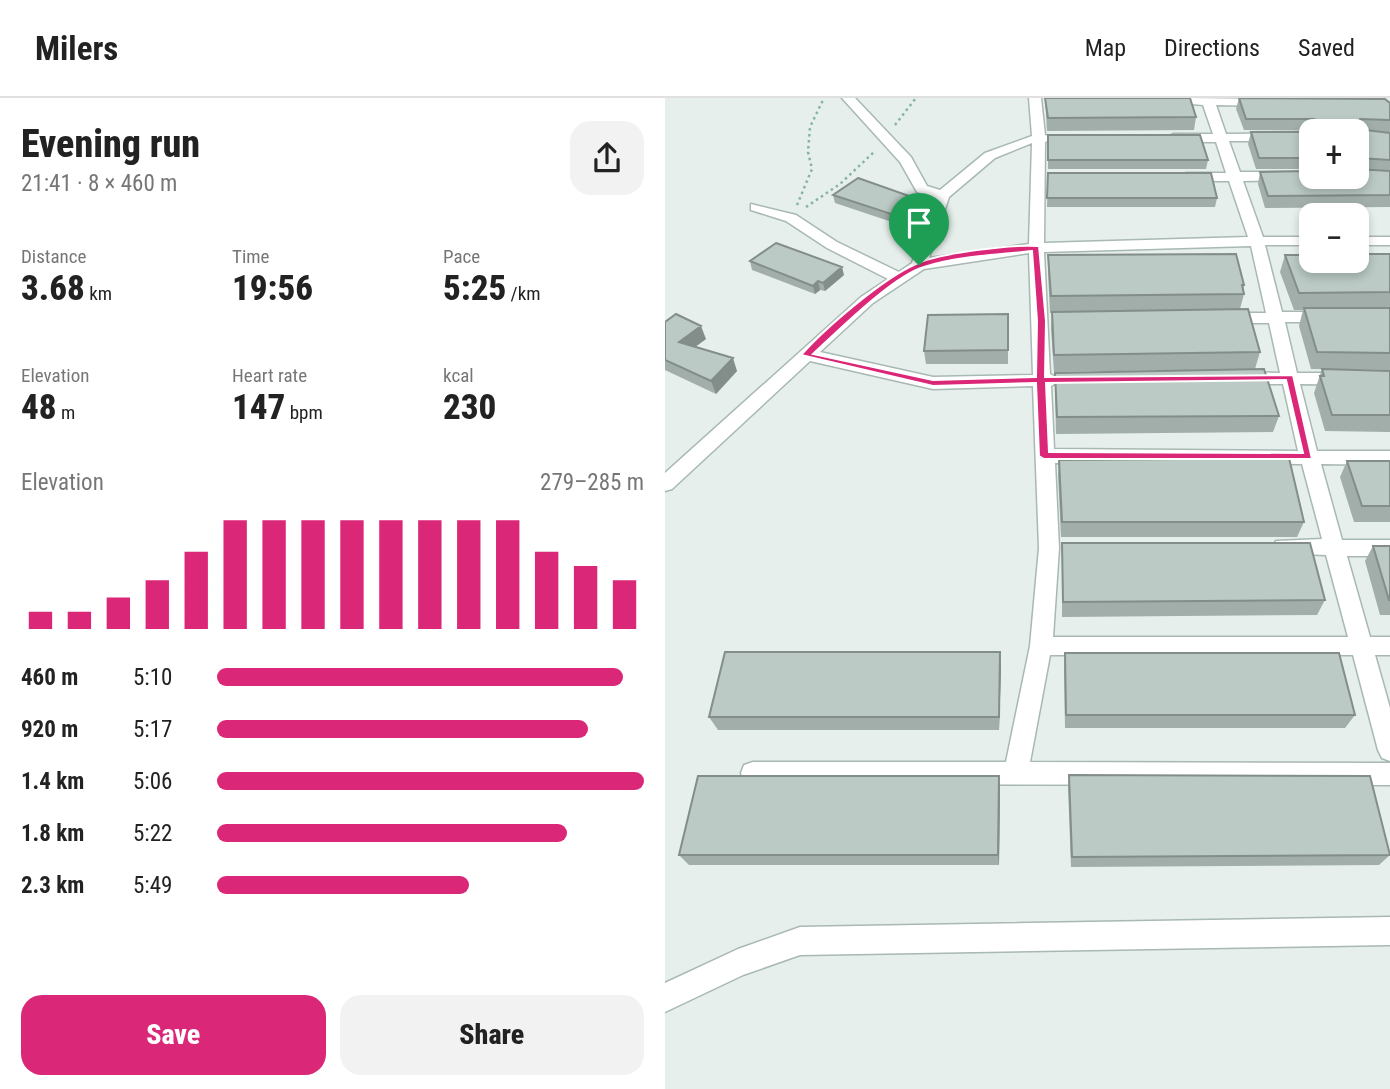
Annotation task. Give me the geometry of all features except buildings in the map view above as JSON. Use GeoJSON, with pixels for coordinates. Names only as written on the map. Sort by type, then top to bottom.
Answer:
{"type":"FeatureCollection","features":[{"type":"Feature","properties":{"kind":"street"},"geometry":{"type":"LineString","coordinates":[[848,98],[906,160],[922,190],[942,196]]}},
{"type":"Feature","properties":{"kind":"street"},"geometry":{"type":"LineString","coordinates":[[1182,101],[1208,99],[1278,102]]}},
{"type":"Feature","properties":{"kind":"street"},"geometry":{"type":"LineString","coordinates":[[1208,99],[1257,241],[1273,317],[1309,456],[1390,750]]}},
{"type":"Feature","properties":{"kind":"street"},"geometry":{"type":"LineString","coordinates":[[1016,774],[1041,646],[1056,548],[1044,456],[1041,380],[1048,321],[1036,248],[1043,176],[1039,138],[1040,100]]}},
{"type":"Feature","properties":{"kind":"street"},"geometry":{"type":"LineString","coordinates":[[1156,138],[1299,137]]}},
{"type":"Feature","properties":{"kind":"street"},"geometry":{"type":"LineString","coordinates":[[919,265],[942,196],[961,174],[1007,146],[1039,138],[1065,138]]}},
{"type":"Feature","properties":{"kind":"street"},"geometry":{"type":"LineString","coordinates":[[1168,176],[1299,176]]}},
{"type":"Feature","properties":{"kind":"street"},"geometry":{"type":"LineString","coordinates":[[756,208],[791,218],[832,245],[899,278]]}},
{"type":"Feature","properties":{"kind":"street"},"geometry":{"type":"LineString","coordinates":[[665,484],[867,300],[919,265],[963,256],[1036,248],[1299,241]]}},
{"type":"Feature","properties":{"kind":"street"},"geometry":{"type":"LineString","coordinates":[[1369,241],[1390,241]]}},
{"type":"Feature","properties":{"kind":"street"},"geometry":{"type":"LineString","coordinates":[[1205,318],[1351,317]]}},
{"type":"Feature","properties":{"kind":"street"},"geometry":{"type":"LineString","coordinates":[[806,355],[933,383],[1068,380]]}},
{"type":"Feature","properties":{"kind":"street"},"geometry":{"type":"LineString","coordinates":[[1220,378],[1390,379]]}},
{"type":"Feature","properties":{"kind":"street"},"geometry":{"type":"LineString","coordinates":[[1044,456],[1390,458]]}},
{"type":"Feature","properties":{"kind":"street"},"geometry":{"type":"LineString","coordinates":[[1266,547],[1390,548]]}},
{"type":"Feature","properties":{"kind":"street"},"geometry":{"type":"LineString","coordinates":[[1041,646],[1390,646]]}},
{"type":"Feature","properties":{"kind":"street"},"geometry":{"type":"LineString","coordinates":[[753,774],[1390,774]]}},
{"type":"Feature","properties":{"kind":"street"},"geometry":{"type":"LineString","coordinates":[[665,998],[739,963],[800,941],[1390,931]]}},
{"type":"Feature","properties":{"kind":"path"},"geometry":{"type":"LineString","coordinates":[[791,218],[812,169],[808,152],[810,127],[824,98]]}},
{"type":"Feature","properties":{"kind":"path"},"geometry":{"type":"LineString","coordinates":[[791,218],[841,184],[888,139],[916,98]]}},
{"type":"Feature","properties":{"kind":"route"},"geometry":{"type":"LineString","coordinates":[[919,265],[867,300],[806,355],[933,383],[1041,380],[1044,456],[1309,456],[1289,377],[1041,380],[1041,321],[1036,248],[963,256],[919,265]]}}]}
